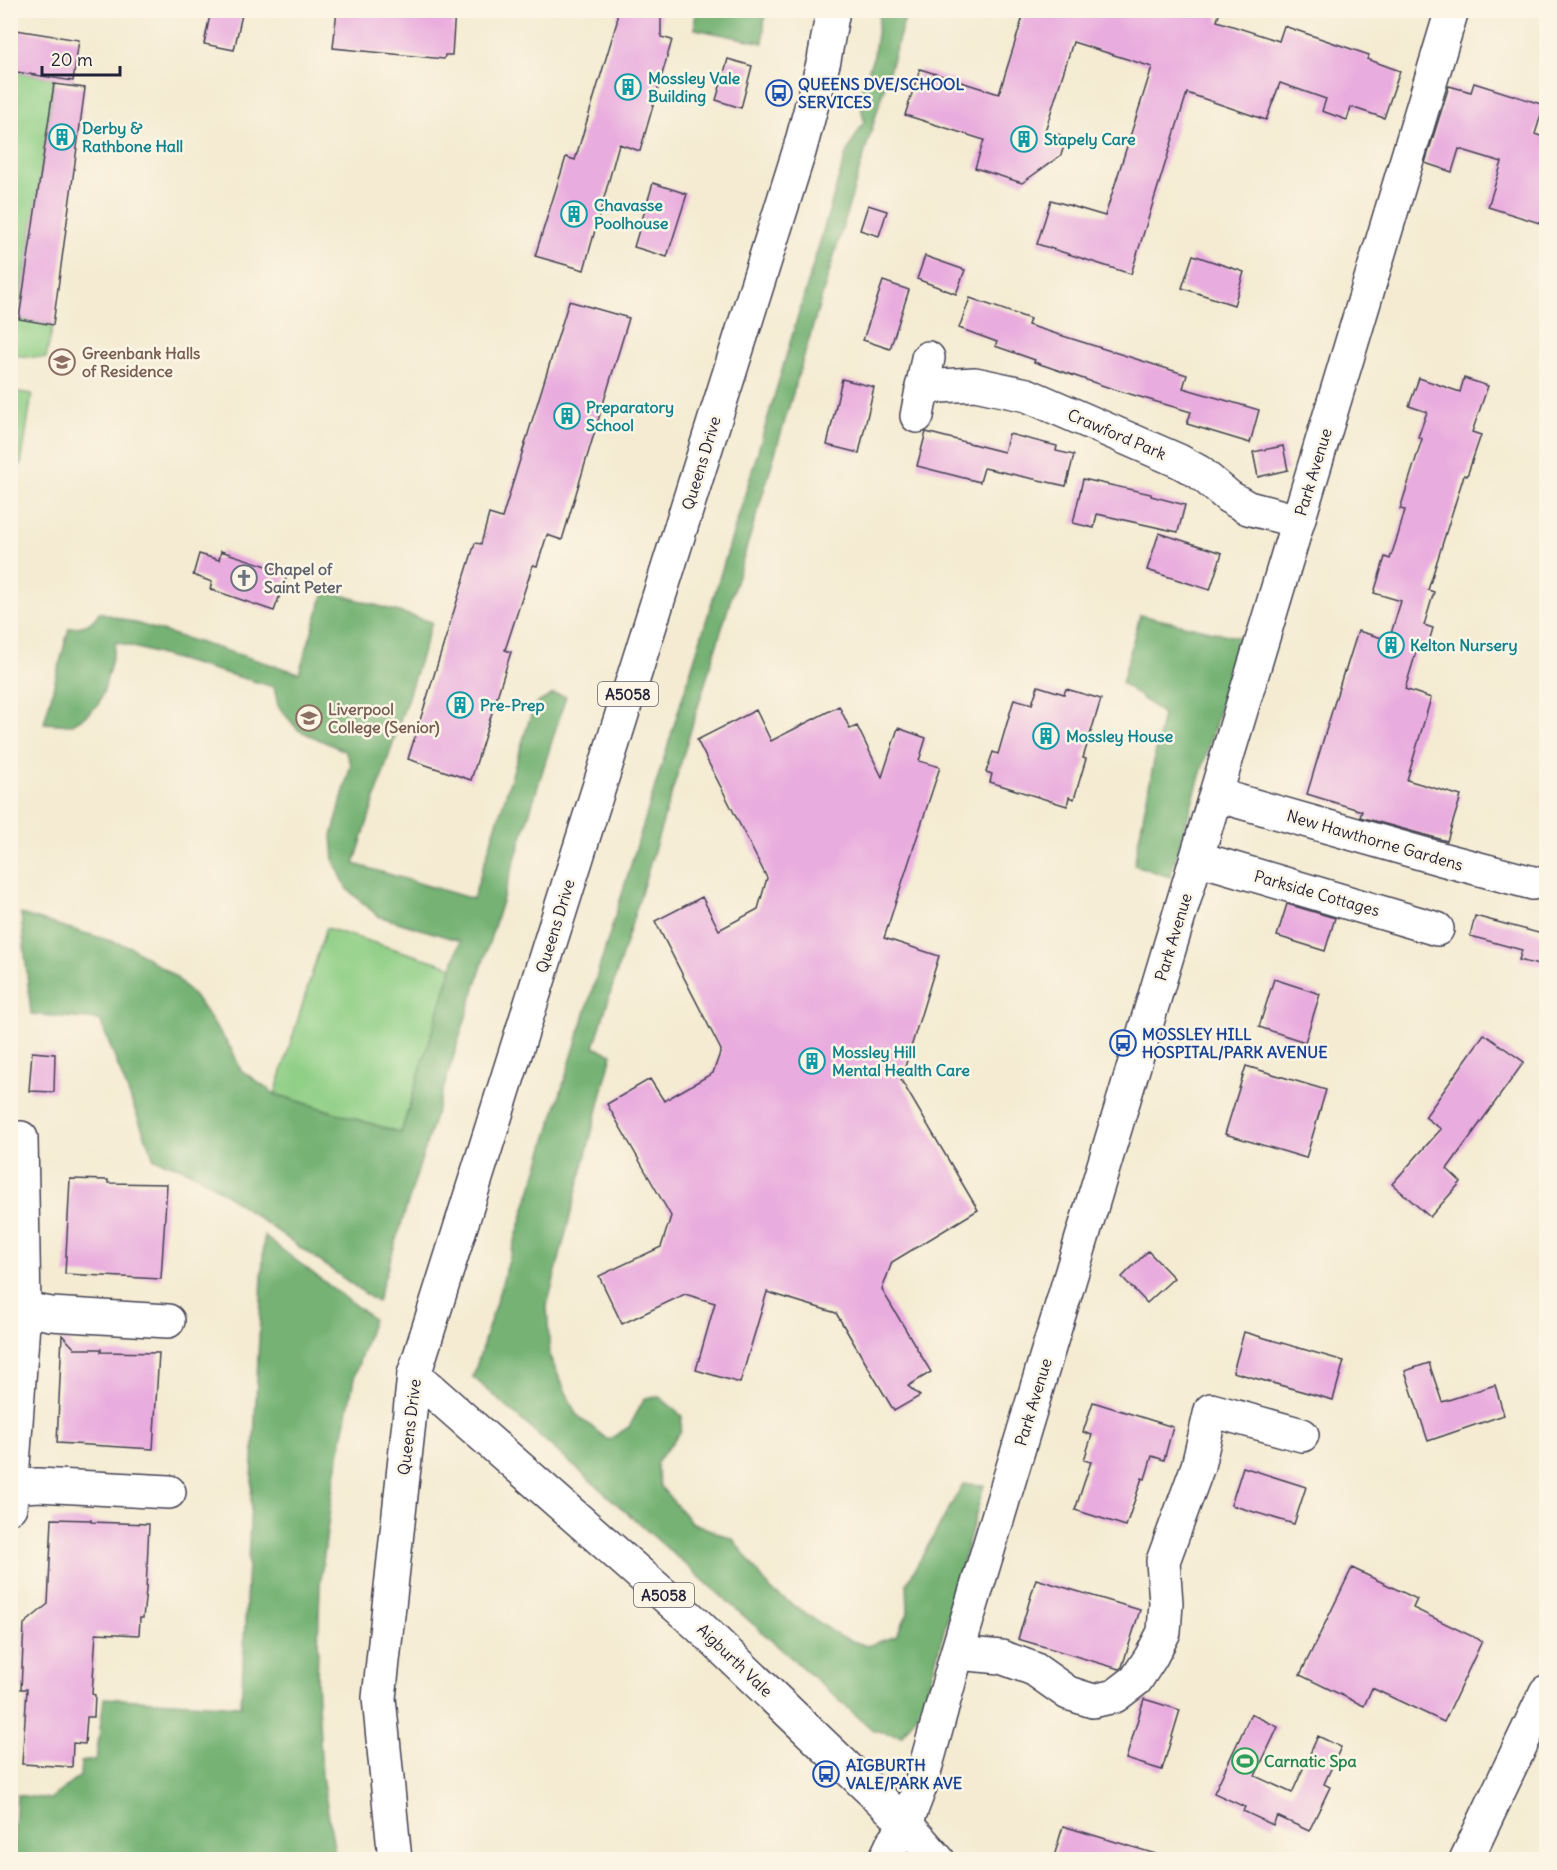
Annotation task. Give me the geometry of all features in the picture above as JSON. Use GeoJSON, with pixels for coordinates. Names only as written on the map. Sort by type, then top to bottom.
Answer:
{"type":"FeatureCollection","features":[{"type":"Feature","properties":{"kind":"street","name":"Queens Drive"},"geometry":{"type":"LineString","coordinates":[[395,1860],[379,1698],[414,1376],[799,152],[824,60],[833,10]]}},
{"type":"Feature","properties":{"kind":"street","name":"Park Avenue"},"geometry":{"type":"LineString","coordinates":[[885,1860],[906,1824],[920,1787],[957,1653],[1452,10]]}},
{"type":"Feature","properties":{"kind":"street","name":"Crawford Park"},"geometry":{"type":"LineString","coordinates":[[922,387],[975,384],[1027,395],[1179,461],[1199,472],[1229,497],[1248,508],[1298,521]]}},
{"type":"Feature","properties":{"kind":"street","name":"New Hawthorne Gardens"},"geometry":{"type":"LineString","coordinates":[[1216,795],[1533,884]]}},
{"type":"Feature","properties":{"kind":"street","name":"Parkside Cottages"},"geometry":{"type":"LineString","coordinates":[[1197,858],[1437,928]]}},
{"type":"Feature","properties":{"kind":"street"},"geometry":{"type":"LineString","coordinates":[[21,1138],[24,1309],[11,1497],[38,1485],[169,1492]]}},
{"type":"Feature","properties":{"kind":"street"},"geometry":{"type":"LineString","coordinates":[[24,1309],[51,1314],[168,1321]]}},
{"type":"Feature","properties":{"kind":"street","name":"Aigburth Vale"},"geometry":{"type":"LineString","coordinates":[[414,1376],[698,1625],[906,1824],[938,1860]]}},
{"type":"Feature","properties":{"kind":"street"},"geometry":{"type":"LineString","coordinates":[[957,1653],[1001,1657],[1034,1669],[1068,1693],[1093,1701],[1115,1696],[1136,1680],[1164,1632],[1166,1603],[1162,1561],[1198,1466],[1211,1410],[1302,1435]]}},
{"type":"Feature","properties":{"kind":"street"},"geometry":{"type":"LineString","coordinates":[[1466,1860],[1546,1692]]}},
{"type":"Feature","properties":{"kind":"green space"},"geometry":{"type":"Polygon","coordinates":[[[695,11],[765,11],[763,43],[695,29],[695,11]]]}},
{"type":"Feature","properties":{"kind":"green space"},"geometry":{"type":"Polygon","coordinates":[[[880,11],[907,11],[594,1047],[612,1054],[547,1306],[550,1357],[576,1414],[608,1440],[629,1427],[645,1398],[660,1397],[682,1416],[681,1431],[656,1463],[660,1486],[691,1522],[733,1539],[771,1590],[841,1637],[867,1646],[896,1636],[908,1613],[907,1583],[963,1484],[984,1485],[924,1703],[902,1736],[873,1730],[473,1377],[741,508],[846,154],[864,121],[859,96],[874,55],[880,11]]]}},
{"type":"Feature","properties":{"kind":"green space"},"geometry":{"type":"Polygon","coordinates":[[[10,71],[55,78],[19,319],[53,325],[46,358],[11,355],[10,71]]]}},
{"type":"Feature","properties":{"kind":"green space"},"geometry":{"type":"Polygon","coordinates":[[[10,391],[32,394],[21,465],[11,463],[10,391]]]}},
{"type":"Feature","properties":{"kind":"green space"},"geometry":{"type":"Polygon","coordinates":[[[325,590],[432,622],[354,864],[473,899],[534,705],[553,694],[566,696],[377,1302],[204,1179],[182,1168],[154,1159],[100,1020],[31,1014],[21,914],[131,947],[176,977],[198,1001],[232,1050],[241,1070],[275,1094],[401,1133],[460,941],[378,916],[347,889],[334,861],[332,836],[351,764],[345,751],[298,730],[278,706],[274,687],[116,642],[98,705],[71,725],[44,723],[69,628],[87,624],[99,612],[299,673],[325,590]]]}},
{"type":"Feature","properties":{"kind":"green space"},"geometry":{"type":"Polygon","coordinates":[[[1140,615],[1241,638],[1170,877],[1134,865],[1163,714],[1122,683],[1140,615]]]}},
{"type":"Feature","properties":{"kind":"green space"},"geometry":{"type":"Polygon","coordinates":[[[326,928],[453,967],[401,1133],[275,1094],[326,928]]]}},
{"type":"Feature","properties":{"kind":"green space"},"geometry":{"type":"Polygon","coordinates":[[[264,1236],[373,1319],[354,1378],[333,1486],[320,1585],[317,1681],[322,1777],[336,1859],[13,1859],[17,1795],[50,1799],[80,1776],[81,1762],[96,1760],[104,1698],[241,1706],[264,1236]]]}},
{"type":"Feature","properties":{"kind":"building"},"geometry":{"type":"Polygon","coordinates":[[[211,10],[243,10],[234,50],[204,44],[211,10]]]}},
{"type":"Feature","properties":{"kind":"building"},"geometry":{"type":"Polygon","coordinates":[[[337,10],[455,10],[452,55],[445,55],[444,59],[333,48],[337,10]]]}},
{"type":"Feature","properties":{"kind":"building"},"geometry":{"type":"Polygon","coordinates":[[[617,10],[661,10],[661,37],[672,40],[640,151],[619,144],[584,270],[535,256],[566,157],[575,160],[617,22],[617,10]]]}},
{"type":"Feature","properties":{"kind":"building","name":"Stapely Care"},"geometry":{"type":"Polygon","coordinates":[[[1025,10],[1220,10],[1217,21],[1279,41],[1284,26],[1369,55],[1367,59],[1400,71],[1384,118],[1351,107],[1347,120],[1322,111],[1326,99],[1280,83],[1266,120],[1187,93],[1131,274],[1037,244],[1051,200],[1105,216],[1152,67],[1073,42],[1045,131],[1060,135],[1065,143],[1061,155],[1022,183],[975,168],[984,140],[905,115],[920,69],[999,94],[1025,10]]]}},
{"type":"Feature","properties":{"kind":"building"},"geometry":{"type":"Polygon","coordinates":[[[10,29],[79,40],[73,81],[10,71],[10,29]]]}},
{"type":"Feature","properties":{"kind":"building"},"geometry":{"type":"Polygon","coordinates":[[[728,59],[752,66],[741,108],[716,100],[728,59]]]}},
{"type":"Feature","properties":{"kind":"building"},"geometry":{"type":"Polygon","coordinates":[[[1474,83],[1544,105],[1535,134],[1546,138],[1546,225],[1488,207],[1502,162],[1459,149],[1452,172],[1425,163],[1449,86],[1471,92],[1474,83]]]}},
{"type":"Feature","properties":{"kind":"building","name":"Derby & Rathbone Hall"},"geometry":{"type":"Polygon","coordinates":[[[54,84],[85,88],[53,325],[19,319],[54,84]]]}},
{"type":"Feature","properties":{"kind":"building"},"geometry":{"type":"Polygon","coordinates":[[[653,183],[687,194],[667,257],[634,247],[653,183]]]}},
{"type":"Feature","properties":{"kind":"building"},"geometry":{"type":"Polygon","coordinates":[[[868,205],[887,211],[879,236],[860,230],[868,205]]]}},
{"type":"Feature","properties":{"kind":"building"},"geometry":{"type":"Polygon","coordinates":[[[1193,255],[1244,272],[1234,305],[1182,288],[1193,255]]]}},
{"type":"Feature","properties":{"kind":"building"},"geometry":{"type":"Polygon","coordinates":[[[925,256],[965,270],[956,294],[917,279],[925,256]]]}},
{"type":"Feature","properties":{"kind":"building"},"geometry":{"type":"Polygon","coordinates":[[[883,281],[909,290],[890,349],[863,340],[883,281]]]}},
{"type":"Feature","properties":{"kind":"building"},"geometry":{"type":"Polygon","coordinates":[[[970,298],[1030,319],[1028,325],[1187,375],[1183,388],[1259,410],[1250,443],[1187,424],[1191,412],[1034,362],[1035,360],[995,346],[997,342],[959,328],[970,298]]]}},
{"type":"Feature","properties":{"kind":"building","name":"Preparatory School"},"geometry":{"type":"Polygon","coordinates":[[[569,301],[629,318],[562,540],[547,535],[537,566],[533,565],[505,650],[511,652],[471,780],[408,759],[475,543],[481,544],[489,514],[502,518],[569,301]]]}},
{"type":"Feature","properties":{"kind":"building"},"geometry":{"type":"Polygon","coordinates":[[[1419,378],[1460,392],[1464,378],[1488,386],[1472,432],[1481,435],[1467,476],[1464,475],[1428,590],[1434,592],[1424,625],[1433,628],[1426,652],[1417,649],[1405,689],[1431,698],[1407,780],[1461,796],[1447,841],[1360,817],[1362,811],[1307,794],[1358,631],[1389,640],[1401,601],[1374,593],[1385,557],[1390,559],[1398,535],[1405,510],[1400,509],[1422,439],[1418,437],[1427,412],[1409,406],[1419,378]]]}},
{"type":"Feature","properties":{"kind":"building"},"geometry":{"type":"Polygon","coordinates":[[[842,379],[874,387],[859,453],[827,445],[842,379]]]}},
{"type":"Feature","properties":{"kind":"building"},"geometry":{"type":"Polygon","coordinates":[[[926,432],[1004,452],[1009,434],[1057,446],[1056,451],[1074,455],[1066,486],[984,468],[980,482],[917,466],[926,432]]]}},
{"type":"Feature","properties":{"kind":"building"},"geometry":{"type":"Polygon","coordinates":[[[1283,446],[1288,470],[1258,477],[1253,452],[1283,446]]]}},
{"type":"Feature","properties":{"kind":"building"},"geometry":{"type":"Polygon","coordinates":[[[1083,479],[1151,494],[1151,496],[1185,505],[1178,532],[1097,514],[1094,528],[1073,523],[1083,479]]]}},
{"type":"Feature","properties":{"kind":"building"},"geometry":{"type":"Polygon","coordinates":[[[1159,533],[1222,553],[1210,590],[1147,570],[1159,533]]]}},
{"type":"Feature","properties":{"kind":"building","name":"Chapel of Saint Peter"},"geometry":{"type":"Polygon","coordinates":[[[221,551],[288,573],[274,611],[210,589],[212,582],[193,575],[199,554],[219,560],[221,551]]]}},
{"type":"Feature","properties":{"kind":"building","name":"Mossley House"},"geometry":{"type":"Polygon","coordinates":[[[1038,686],[1064,694],[1066,689],[1101,699],[1083,758],[1086,759],[1074,799],[1069,797],[1067,806],[990,782],[992,774],[986,772],[993,752],[998,754],[1014,699],[1032,704],[1038,686]]]}},
{"type":"Feature","properties":{"kind":"building","name":"Mossley Hill Mental Health Care"},"geometry":{"type":"Polygon","coordinates":[[[839,706],[850,729],[857,726],[882,777],[898,728],[926,738],[919,761],[940,767],[884,938],[939,956],[901,1080],[978,1210],[892,1262],[882,1290],[931,1372],[908,1386],[920,1396],[894,1411],[836,1313],[767,1292],[740,1383],[696,1370],[715,1303],[685,1294],[622,1324],[599,1276],[661,1247],[671,1216],[607,1104],[650,1079],[664,1101],[713,1073],[721,1050],[655,921],[702,897],[719,930],[758,909],[767,878],[697,740],[756,710],[771,741],[839,706]]]}},
{"type":"Feature","properties":{"kind":"building"},"geometry":{"type":"Polygon","coordinates":[[[1287,904],[1335,918],[1325,951],[1277,936],[1287,904]]]}},
{"type":"Feature","properties":{"kind":"building"},"geometry":{"type":"Polygon","coordinates":[[[1475,916],[1546,935],[1546,967],[1519,960],[1522,950],[1470,936],[1475,916]]]}},
{"type":"Feature","properties":{"kind":"building"},"geometry":{"type":"Polygon","coordinates":[[[1274,979],[1320,994],[1305,1042],[1259,1027],[1274,979]]]}},
{"type":"Feature","properties":{"kind":"building"},"geometry":{"type":"Polygon","coordinates":[[[1484,1034],[1524,1062],[1447,1169],[1461,1182],[1430,1217],[1392,1184],[1441,1129],[1425,1117],[1484,1034]]]}},
{"type":"Feature","properties":{"kind":"building"},"geometry":{"type":"Polygon","coordinates":[[[32,1052],[55,1054],[54,1092],[29,1091],[32,1052]]]}},
{"type":"Feature","properties":{"kind":"building"},"geometry":{"type":"Polygon","coordinates":[[[1246,1066],[1326,1090],[1306,1158],[1225,1134],[1246,1066]]]}},
{"type":"Feature","properties":{"kind":"building"},"geometry":{"type":"Polygon","coordinates":[[[70,1179],[108,1180],[108,1183],[167,1184],[161,1279],[65,1274],[70,1179]]]}},
{"type":"Feature","properties":{"kind":"building"},"geometry":{"type":"Polygon","coordinates":[[[1148,1251],[1174,1278],[1147,1303],[1122,1277],[1148,1251]]]}},
{"type":"Feature","properties":{"kind":"building"},"geometry":{"type":"Polygon","coordinates":[[[1244,1332],[1344,1361],[1333,1400],[1233,1372],[1244,1332]]]}},
{"type":"Feature","properties":{"kind":"building"},"geometry":{"type":"Polygon","coordinates":[[[62,1335],[75,1349],[159,1353],[153,1449],[57,1443],[62,1335]]]}},
{"type":"Feature","properties":{"kind":"building"},"geometry":{"type":"Polygon","coordinates":[[[1429,1363],[1442,1402],[1495,1385],[1504,1415],[1428,1441],[1405,1371],[1429,1363]]]}},
{"type":"Feature","properties":{"kind":"building"},"geometry":{"type":"Polygon","coordinates":[[[1093,1402],[1173,1427],[1164,1460],[1152,1456],[1126,1526],[1075,1510],[1091,1462],[1084,1460],[1092,1435],[1083,1432],[1093,1402]]]}},
{"type":"Feature","properties":{"kind":"building"},"geometry":{"type":"Polygon","coordinates":[[[1243,1467],[1306,1487],[1294,1524],[1231,1505],[1243,1467]]]}},
{"type":"Feature","properties":{"kind":"building"},"geometry":{"type":"Polygon","coordinates":[[[52,1519],[149,1524],[146,1590],[139,1635],[96,1633],[92,1694],[95,1695],[94,1717],[87,1717],[85,1744],[73,1743],[72,1767],[22,1764],[27,1689],[21,1689],[24,1624],[48,1604],[52,1519]]]}},
{"type":"Feature","properties":{"kind":"building"},"geometry":{"type":"Polygon","coordinates":[[[1352,1568],[1417,1599],[1413,1608],[1482,1641],[1444,1722],[1372,1688],[1364,1706],[1300,1675],[1352,1568]]]}},
{"type":"Feature","properties":{"kind":"building"},"geometry":{"type":"Polygon","coordinates":[[[1036,1579],[1140,1610],[1122,1667],[1119,1669],[1018,1639],[1036,1579]]]}},
{"type":"Feature","properties":{"kind":"building"},"geometry":{"type":"Polygon","coordinates":[[[1144,1699],[1180,1710],[1162,1770],[1126,1759],[1144,1699]]]}},
{"type":"Feature","properties":{"kind":"building","name":"Carnatic Spa"},"geometry":{"type":"Polygon","coordinates":[[[1251,1714],[1278,1727],[1255,1776],[1292,1793],[1318,1736],[1341,1747],[1324,1784],[1330,1787],[1309,1831],[1277,1816],[1273,1825],[1243,1811],[1245,1807],[1214,1793],[1251,1714]]]}},
{"type":"Feature","properties":{"kind":"building"},"geometry":{"type":"Polygon","coordinates":[[[1063,1826],[1156,1854],[1156,1860],[1053,1860],[1063,1826]]]}},
{"type":"Feature","properties":{"kind":"place","name":"Mossley Vale Building"},"geometry":{"type":"Point","coordinates":[628,87]}},
{"type":"Feature","properties":{"kind":"place","name":"QUEENS DVE/SCHOOL SERVICES"},"geometry":{"type":"Point","coordinates":[779,93]}},
{"type":"Feature","properties":{"kind":"place","name":"Derby & Rathbone Hall"},"geometry":{"type":"Point","coordinates":[62,137]}},
{"type":"Feature","properties":{"kind":"place","name":"Stapely Care"},"geometry":{"type":"Point","coordinates":[1024,139]}},
{"type":"Feature","properties":{"kind":"place","name":"Chavasse Poolhouse"},"geometry":{"type":"Point","coordinates":[574,214]}},
{"type":"Feature","properties":{"kind":"place","name":"Greenbank Halls of Residence"},"geometry":{"type":"Point","coordinates":[62,362]}},
{"type":"Feature","properties":{"kind":"place","name":"Preparatory School"},"geometry":{"type":"Point","coordinates":[567,416]}},
{"type":"Feature","properties":{"kind":"place","name":"Chapel of Saint Peter"},"geometry":{"type":"Point","coordinates":[244,578]}},
{"type":"Feature","properties":{"kind":"place","name":"Kelton Nursery"},"geometry":{"type":"Point","coordinates":[1391,645]}},
{"type":"Feature","properties":{"kind":"place","name":"Pre-Prep"},"geometry":{"type":"Point","coordinates":[460,705]}},
{"type":"Feature","properties":{"kind":"place","name":"Liverpool College (Senior)"},"geometry":{"type":"Point","coordinates":[309,718]}},
{"type":"Feature","properties":{"kind":"place","name":"Mossley House"},"geometry":{"type":"Point","coordinates":[1046,736]}},
{"type":"Feature","properties":{"kind":"place","name":"MOSSLEY HILL HOSPITAL/PARK AVENUE"},"geometry":{"type":"Point","coordinates":[1123,1043]}},
{"type":"Feature","properties":{"kind":"place","name":"Mossley Hill Mental Health Care"},"geometry":{"type":"Point","coordinates":[812,1061]}},
{"type":"Feature","properties":{"kind":"place","name":"Carnatic Spa"},"geometry":{"type":"Point","coordinates":[1245,1761]}},
{"type":"Feature","properties":{"kind":"place","name":"AIGBURTH VALE/PARK AVE"},"geometry":{"type":"Point","coordinates":[826,1774]}}]}
